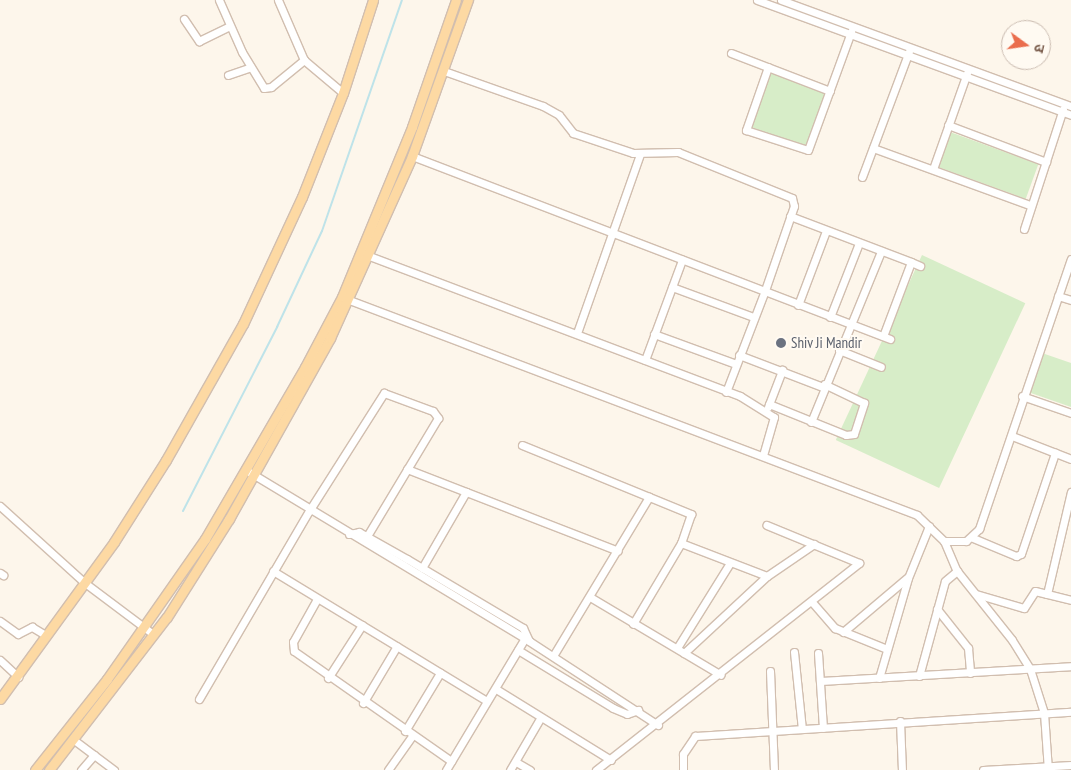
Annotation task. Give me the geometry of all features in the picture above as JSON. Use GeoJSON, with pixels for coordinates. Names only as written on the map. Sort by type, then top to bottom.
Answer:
{"type":"FeatureCollection","features":[{"type":"Feature","properties":{"kind":"main road"},"geometry":{"type":"LineString","coordinates":[[0,700],[85,583],[166,460],[242,324],[298,206],[343,93],[373,0]]}},
{"type":"Feature","properties":{"kind":"main road"},"geometry":{"type":"LineString","coordinates":[[346,299],[360,252],[412,127],[456,0]]}},
{"type":"Feature","properties":{"kind":"main road"},"geometry":{"type":"LineString","coordinates":[[49,770],[74,740],[153,634],[250,473],[369,257],[412,156],[468,0]]}},
{"type":"Feature","properties":{"kind":"main road"},"geometry":{"type":"LineString","coordinates":[[34,770],[144,626],[250,473]]}},
{"type":"Feature","properties":{"kind":"street"},"geometry":{"type":"LineString","coordinates":[[219,0],[251,67],[268,89],[304,60]]}},
{"type":"Feature","properties":{"kind":"street"},"geometry":{"type":"LineString","coordinates":[[278,0],[304,60],[343,93]]}},
{"type":"Feature","properties":{"kind":"street"},"geometry":{"type":"LineString","coordinates":[[757,0],[966,76],[1066,107]]}},
{"type":"Feature","properties":{"kind":"street"},"geometry":{"type":"LineString","coordinates":[[781,0],[969,68],[1066,107],[1071,114]]}},
{"type":"Feature","properties":{"kind":"street"},"geometry":{"type":"LineString","coordinates":[[184,18],[199,41],[230,26]]}},
{"type":"Feature","properties":{"kind":"street"},"geometry":{"type":"LineString","coordinates":[[768,67],[746,125],[748,132],[808,150],[853,26]]}},
{"type":"Feature","properties":{"kind":"street"},"geometry":{"type":"LineString","coordinates":[[862,177],[910,47]]}},
{"type":"Feature","properties":{"kind":"street"},"geometry":{"type":"LineString","coordinates":[[731,53],[830,91]]}},
{"type":"Feature","properties":{"kind":"street"},"geometry":{"type":"LineString","coordinates":[[228,75],[251,67]]}},
{"type":"Feature","properties":{"kind":"street"},"geometry":{"type":"LineString","coordinates":[[933,169],[969,68]]}},
{"type":"Feature","properties":{"kind":"street"},"geometry":{"type":"LineString","coordinates":[[444,70],[543,106],[559,115],[573,133],[640,154],[678,152],[787,196],[794,201],[764,293],[753,317],[726,392]]}},
{"type":"Feature","properties":{"kind":"street"},"geometry":{"type":"LineString","coordinates":[[1024,229],[1030,205],[1066,107]]}},
{"type":"Feature","properties":{"kind":"street"},"geometry":{"type":"LineString","coordinates":[[948,125],[1046,162]]}},
{"type":"Feature","properties":{"kind":"street"},"geometry":{"type":"LineString","coordinates":[[873,148],[1030,205]]}},
{"type":"Feature","properties":{"kind":"street"},"geometry":{"type":"LineString","coordinates":[[578,333],[610,233],[640,154]]}},
{"type":"Feature","properties":{"kind":"street"},"geometry":{"type":"LineString","coordinates":[[412,156],[764,293],[886,338],[911,262]]}},
{"type":"Feature","properties":{"kind":"street"},"geometry":{"type":"LineString","coordinates":[[790,216],[920,266]]}},
{"type":"Feature","properties":{"kind":"street"},"geometry":{"type":"LineString","coordinates":[[798,305],[826,231]]}},
{"type":"Feature","properties":{"kind":"street"},"geometry":{"type":"LineString","coordinates":[[830,316],[859,243]]}},
{"type":"Feature","properties":{"kind":"street"},"geometry":{"type":"LineString","coordinates":[[811,422],[839,350],[853,325],[881,251]]}},
{"type":"Feature","properties":{"kind":"street"},"geometry":{"type":"LineString","coordinates":[[360,252],[369,257],[578,333],[767,408],[852,435],[865,407],[860,400],[739,355]]}},
{"type":"Feature","properties":{"kind":"street"},"geometry":{"type":"LineString","coordinates":[[973,538],[1012,436],[1022,396],[1071,259]]}},
{"type":"Feature","properties":{"kind":"street"},"geometry":{"type":"LineString","coordinates":[[644,360],[682,260]]}},
{"type":"Feature","properties":{"kind":"street"},"geometry":{"type":"LineString","coordinates":[[672,287],[753,317]]}},
{"type":"Feature","properties":{"kind":"street"},"geometry":{"type":"LineString","coordinates":[[1058,296],[1071,300]]}},
{"type":"Feature","properties":{"kind":"street"},"geometry":{"type":"LineString","coordinates":[[346,299],[763,455],[917,515],[944,541],[957,570],[1030,669],[1044,714],[1048,768]]}},
{"type":"Feature","properties":{"kind":"street"},"geometry":{"type":"LineString","coordinates":[[654,334],[736,364]]}},
{"type":"Feature","properties":{"kind":"street"},"geometry":{"type":"LineString","coordinates":[[839,350],[881,367]]}},
{"type":"Feature","properties":{"kind":"street"},"geometry":{"type":"LineString","coordinates":[[763,455],[774,421],[767,408],[782,370]]}},
{"type":"Feature","properties":{"kind":"street"},"geometry":{"type":"LineString","coordinates":[[199,699],[309,510],[382,394],[438,415],[368,536]]}},
{"type":"Feature","properties":{"kind":"street"},"geometry":{"type":"LineString","coordinates":[[1022,396],[1071,413]]}},
{"type":"Feature","properties":{"kind":"street"},"geometry":{"type":"LineString","coordinates":[[1012,436],[1071,459]]}},
{"type":"Feature","properties":{"kind":"street"},"geometry":{"type":"LineString","coordinates":[[522,445],[691,514],[681,543],[633,624]]}},
{"type":"Feature","properties":{"kind":"street"},"geometry":{"type":"LineString","coordinates":[[944,541],[973,538],[1016,556],[1021,554],[1055,453]]}},
{"type":"Feature","properties":{"kind":"street"},"geometry":{"type":"LineString","coordinates":[[407,469],[618,551]]}},
{"type":"Feature","properties":{"kind":"street"},"geometry":{"type":"LineString","coordinates":[[250,473],[527,639],[658,724]]}},
{"type":"Feature","properties":{"kind":"street"},"geometry":{"type":"LineString","coordinates":[[422,568],[466,492]]}},
{"type":"Feature","properties":{"kind":"street"},"geometry":{"type":"LineString","coordinates":[[1047,594],[1071,492]]}},
{"type":"Feature","properties":{"kind":"street"},"geometry":{"type":"LineString","coordinates":[[553,656],[590,598],[649,497]]}},
{"type":"Feature","properties":{"kind":"street"},"geometry":{"type":"LineString","coordinates":[[0,506],[85,583],[153,634]]}},
{"type":"Feature","properties":{"kind":"street"},"geometry":{"type":"LineString","coordinates":[[596,770],[721,675],[859,563],[766,525]]}},
{"type":"Feature","properties":{"kind":"street"},"geometry":{"type":"LineString","coordinates":[[879,678],[908,578],[929,526]]}},
{"type":"Feature","properties":{"kind":"street"},"geometry":{"type":"LineString","coordinates":[[1062,529],[1071,532]]}},
{"type":"Feature","properties":{"kind":"street"},"geometry":{"type":"LineString","coordinates":[[349,534],[354,530],[368,536],[524,628],[527,639]]}},
{"type":"Feature","properties":{"kind":"street"},"geometry":{"type":"LineString","coordinates":[[681,543],[767,576]]}},
{"type":"Feature","properties":{"kind":"street"},"geometry":{"type":"LineString","coordinates":[[684,653],[767,576],[814,544]]}},
{"type":"Feature","properties":{"kind":"street"},"geometry":{"type":"LineString","coordinates":[[677,648],[730,563]]}},
{"type":"Feature","properties":{"kind":"street"},"geometry":{"type":"LineString","coordinates":[[919,676],[947,576],[957,570]]}},
{"type":"Feature","properties":{"kind":"street"},"geometry":{"type":"LineString","coordinates":[[274,571],[317,599],[488,701]]}},
{"type":"Feature","properties":{"kind":"street"},"geometry":{"type":"LineString","coordinates":[[843,632],[908,578]]}},
{"type":"Feature","properties":{"kind":"street"},"geometry":{"type":"LineString","coordinates":[[976,594],[1024,608],[1030,603],[1033,591],[1071,600]]}},
{"type":"Feature","properties":{"kind":"street"},"geometry":{"type":"LineString","coordinates":[[590,598],[721,675]]}},
{"type":"Feature","properties":{"kind":"street"},"geometry":{"type":"LineString","coordinates":[[317,599],[292,647],[328,678],[363,703],[452,761]]}},
{"type":"Feature","properties":{"kind":"street"},"geometry":{"type":"LineString","coordinates":[[812,602],[843,632],[887,648]]}},
{"type":"Feature","properties":{"kind":"street"},"geometry":{"type":"LineString","coordinates":[[937,609],[968,648],[970,673]]}},
{"type":"Feature","properties":{"kind":"street"},"geometry":{"type":"LineString","coordinates":[[0,620],[18,634],[32,627],[47,636]]}},
{"type":"Feature","properties":{"kind":"street"},"geometry":{"type":"LineString","coordinates":[[328,678],[362,625]]}},
{"type":"Feature","properties":{"kind":"street"},"geometry":{"type":"LineString","coordinates":[[446,770],[518,650],[527,639]]}},
{"type":"Feature","properties":{"kind":"street"},"geometry":{"type":"LineString","coordinates":[[363,703],[397,646]]}},
{"type":"Feature","properties":{"kind":"street"},"geometry":{"type":"LineString","coordinates":[[518,650],[613,708],[627,714],[638,710]]}},
{"type":"Feature","properties":{"kind":"street"},"geometry":{"type":"LineString","coordinates":[[794,652],[802,729]]}},
{"type":"Feature","properties":{"kind":"street"},"geometry":{"type":"LineString","coordinates":[[818,652],[823,728]]}},
{"type":"Feature","properties":{"kind":"street"},"geometry":{"type":"LineString","coordinates":[[0,660],[18,677]]}},
{"type":"Feature","properties":{"kind":"street"},"geometry":{"type":"LineString","coordinates":[[820,681],[1071,666]]}},
{"type":"Feature","properties":{"kind":"street"},"geometry":{"type":"LineString","coordinates":[[770,671],[774,770]]}},
{"type":"Feature","properties":{"kind":"street"},"geometry":{"type":"LineString","coordinates":[[405,731],[440,673]]}},
{"type":"Feature","properties":{"kind":"street"},"geometry":{"type":"LineString","coordinates":[[496,689],[611,760]]}},
{"type":"Feature","properties":{"kind":"street"},"geometry":{"type":"LineString","coordinates":[[683,770],[683,754],[695,736],[900,721],[1071,712]]}},
{"type":"Feature","properties":{"kind":"street"},"geometry":{"type":"LineString","coordinates":[[510,770],[541,717]]}},
{"type":"Feature","properties":{"kind":"street"},"geometry":{"type":"LineString","coordinates":[[900,721],[902,770]]}},
{"type":"Feature","properties":{"kind":"street"},"geometry":{"type":"LineString","coordinates":[[388,770],[412,736]]}},
{"type":"Feature","properties":{"kind":"street"},"geometry":{"type":"LineString","coordinates":[[74,740],[114,770]]}},
{"type":"Feature","properties":{"kind":"street"},"geometry":{"type":"LineString","coordinates":[[81,770],[94,755]]}},
{"type":"Feature","properties":{"kind":"street"},"geometry":{"type":"LineString","coordinates":[[516,762],[530,770]]}},
{"type":"Feature","properties":{"kind":"street"},"geometry":{"type":"LineString","coordinates":[[983,770],[1048,768],[1071,764]]}},
{"type":"Feature","properties":{"kind":"green space"},"geometry":{"type":"Polygon","coordinates":[[[770,71],[826,93],[805,148],[749,126],[770,71]]]}},
{"type":"Feature","properties":{"kind":"green space"},"geometry":{"type":"Polygon","coordinates":[[[950,132],[1038,164],[1026,199],[937,167],[950,132]]]}},
{"type":"Feature","properties":{"kind":"green space"},"geometry":{"type":"Polygon","coordinates":[[[922,255],[1025,303],[939,488],[836,440],[922,255]]]}},
{"type":"Feature","properties":{"kind":"green space"},"geometry":{"type":"Polygon","coordinates":[[[1042,353],[1071,363],[1071,407],[1028,392],[1042,353]]]}},
{"type":"Feature","properties":{"kind":"waterway"},"geometry":{"type":"LineString","coordinates":[[183,511],[277,327],[322,231],[402,0]]}},
{"type":"Feature","properties":{"kind":"place","name":"Shiv Ji Mandir"},"geometry":{"type":"Point","coordinates":[781,343]}}]}
